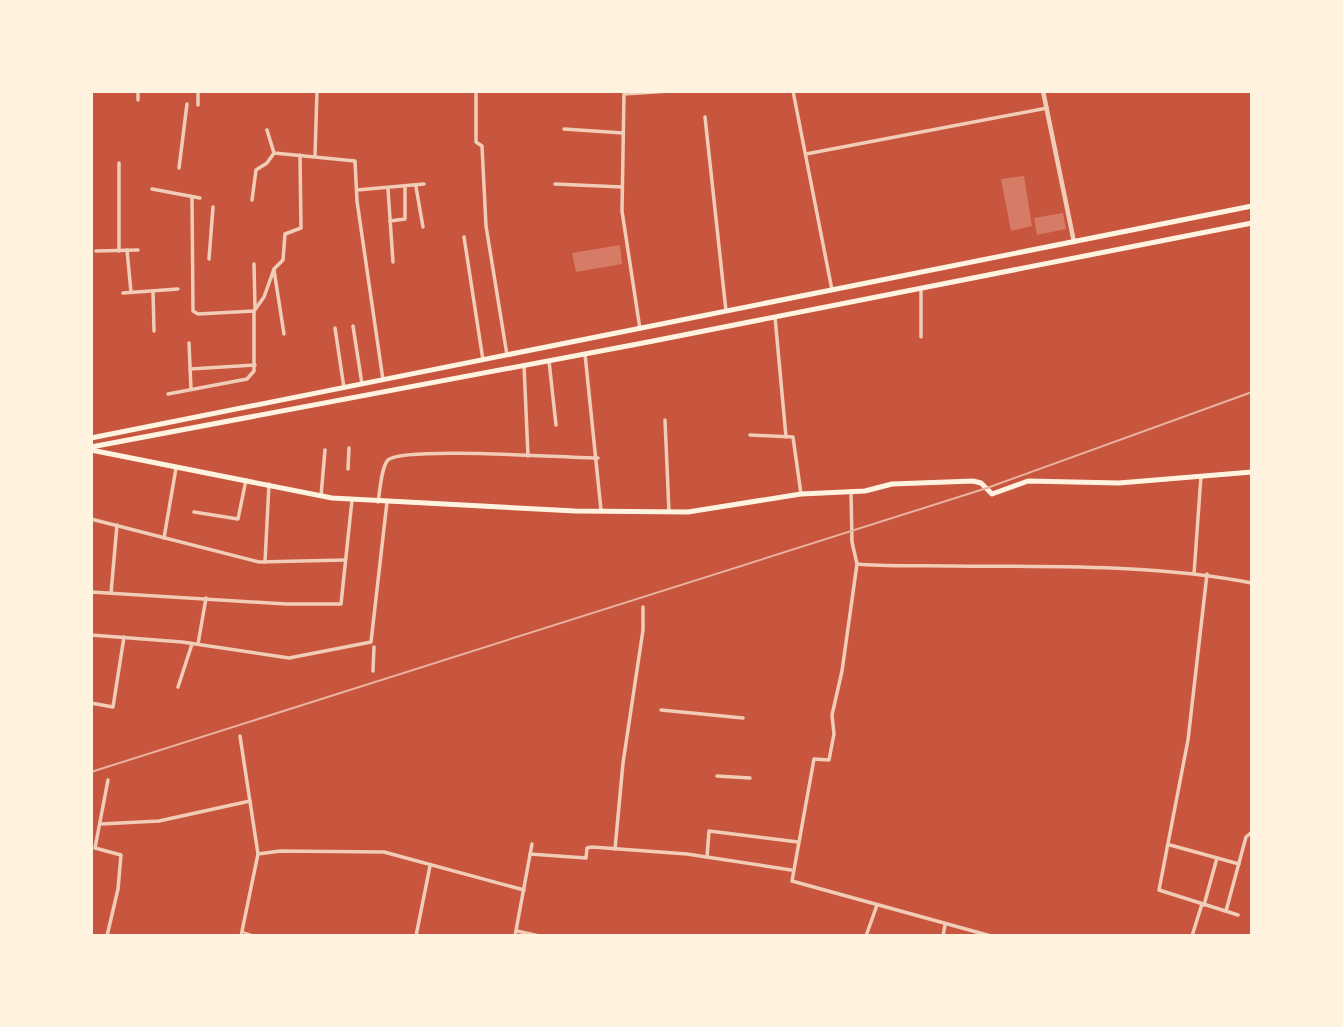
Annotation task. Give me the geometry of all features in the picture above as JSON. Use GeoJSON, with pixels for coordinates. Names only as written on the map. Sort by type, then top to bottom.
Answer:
{"type":"FeatureCollection","features":[{"type":"Feature","properties":{"kind":"main road"},"geometry":{"type":"LineString","coordinates":[[91,438],[1252,206]]}},
{"type":"Feature","properties":{"kind":"main road"},"geometry":{"type":"LineString","coordinates":[[1211,215],[1213,231]]}},
{"type":"Feature","properties":{"kind":"main road"},"geometry":{"type":"LineString","coordinates":[[91,448],[1252,223]]}},
{"type":"Feature","properties":{"kind":"main road"},"geometry":{"type":"LineString","coordinates":[[1074,242],[1077,258]]}},
{"type":"Feature","properties":{"kind":"main road"},"geometry":{"type":"LineString","coordinates":[[832,290],[835,305]]}},
{"type":"Feature","properties":{"kind":"main road"},"geometry":{"type":"LineString","coordinates":[[396,378],[396,386],[400,388]]}},
{"type":"Feature","properties":{"kind":"main road"},"geometry":{"type":"LineString","coordinates":[[374,382],[376,393]]}},
{"type":"Feature","properties":{"kind":"main road"},"geometry":{"type":"LineString","coordinates":[[91,448],[321,496],[352,500],[601,512],[717,510],[801,494],[851,491],[892,484],[970,481],[981,483],[992,494],[1028,481],[1119,483],[1252,472]]}},
{"type":"Feature","properties":{"kind":"street"},"geometry":{"type":"LineString","coordinates":[[138,91],[138,100]]}},
{"type":"Feature","properties":{"kind":"street"},"geometry":{"type":"LineString","coordinates":[[198,91],[198,105]]}},
{"type":"Feature","properties":{"kind":"street"},"geometry":{"type":"LineString","coordinates":[[315,156],[317,91]]}},
{"type":"Feature","properties":{"kind":"street"},"geometry":{"type":"LineString","coordinates":[[476,91],[476,142],[482,146],[486,226],[506,355]]}},
{"type":"Feature","properties":{"kind":"street"},"geometry":{"type":"LineString","coordinates":[[640,329],[622,211],[624,92],[670,91]]}},
{"type":"Feature","properties":{"kind":"street"},"geometry":{"type":"LineString","coordinates":[[793,91],[832,290]]}},
{"type":"Feature","properties":{"kind":"street"},"geometry":{"type":"LineString","coordinates":[[1043,91],[1074,242]]}},
{"type":"Feature","properties":{"kind":"street"},"geometry":{"type":"LineString","coordinates":[[91,98],[91,106]]}},
{"type":"Feature","properties":{"kind":"street"},"geometry":{"type":"LineString","coordinates":[[179,168],[187,104]]}},
{"type":"Feature","properties":{"kind":"street"},"geometry":{"type":"LineString","coordinates":[[806,154],[1047,108]]}},
{"type":"Feature","properties":{"kind":"street"},"geometry":{"type":"LineString","coordinates":[[705,117],[726,312]]}},
{"type":"Feature","properties":{"kind":"street"},"geometry":{"type":"LineString","coordinates":[[564,129],[623,133]]}},
{"type":"Feature","properties":{"kind":"street"},"geometry":{"type":"LineString","coordinates":[[267,130],[274,153]]}},
{"type":"Feature","properties":{"kind":"street"},"geometry":{"type":"LineString","coordinates":[[274,153],[355,161],[383,380]]}},
{"type":"Feature","properties":{"kind":"street"},"geometry":{"type":"LineString","coordinates":[[252,201],[256,170],[267,163],[274,153]]}},
{"type":"Feature","properties":{"kind":"street"},"geometry":{"type":"LineString","coordinates":[[255,310],[264,297],[274,269],[283,260],[287,231],[302,228],[300,155]]}},
{"type":"Feature","properties":{"kind":"street"},"geometry":{"type":"LineString","coordinates":[[119,251],[120,163]]}},
{"type":"Feature","properties":{"kind":"street"},"geometry":{"type":"LineString","coordinates":[[357,190],[405,188],[424,184]]}},
{"type":"Feature","properties":{"kind":"street"},"geometry":{"type":"LineString","coordinates":[[555,184],[622,187]]}},
{"type":"Feature","properties":{"kind":"street"},"geometry":{"type":"LineString","coordinates":[[416,187],[423,227]]}},
{"type":"Feature","properties":{"kind":"street"},"geometry":{"type":"LineString","coordinates":[[390,221],[405,219],[405,188]]}},
{"type":"Feature","properties":{"kind":"street"},"geometry":{"type":"LineString","coordinates":[[152,189],[200,198]]}},
{"type":"Feature","properties":{"kind":"street"},"geometry":{"type":"LineString","coordinates":[[388,189],[393,262]]}},
{"type":"Feature","properties":{"kind":"street"},"geometry":{"type":"LineString","coordinates":[[192,197],[191,258],[195,313],[255,310]]}},
{"type":"Feature","properties":{"kind":"street"},"geometry":{"type":"LineString","coordinates":[[209,259],[213,206]]}},
{"type":"Feature","properties":{"kind":"street"},"geometry":{"type":"LineString","coordinates":[[464,237],[483,360]]}},
{"type":"Feature","properties":{"kind":"street"},"geometry":{"type":"LineString","coordinates":[[127,250],[131,292]]}},
{"type":"Feature","properties":{"kind":"street"},"geometry":{"type":"LineString","coordinates":[[96,251],[138,250]]}},
{"type":"Feature","properties":{"kind":"street"},"geometry":{"type":"LineString","coordinates":[[167,394],[247,379],[255,365],[254,264]]}},
{"type":"Feature","properties":{"kind":"street"},"geometry":{"type":"LineString","coordinates":[[274,269],[284,334]]}},
{"type":"Feature","properties":{"kind":"street"},"geometry":{"type":"LineString","coordinates":[[123,293],[178,289]]}},
{"type":"Feature","properties":{"kind":"street"},"geometry":{"type":"LineString","coordinates":[[920,289],[920,337]]}},
{"type":"Feature","properties":{"kind":"street"},"geometry":{"type":"LineString","coordinates":[[153,291],[154,331]]}},
{"type":"Feature","properties":{"kind":"street"},"geometry":{"type":"LineString","coordinates":[[775,317],[786,436]]}},
{"type":"Feature","properties":{"kind":"street"},"geometry":{"type":"LineString","coordinates":[[352,326],[362,384]]}},
{"type":"Feature","properties":{"kind":"street"},"geometry":{"type":"LineString","coordinates":[[335,328],[344,388]]}},
{"type":"Feature","properties":{"kind":"street"},"geometry":{"type":"LineString","coordinates":[[189,343],[191,388]]}},
{"type":"Feature","properties":{"kind":"street"},"geometry":{"type":"LineString","coordinates":[[585,354],[598,458],[601,512]]}},
{"type":"Feature","properties":{"kind":"street"},"geometry":{"type":"LineString","coordinates":[[549,361],[556,425]]}},
{"type":"Feature","properties":{"kind":"street"},"geometry":{"type":"LineString","coordinates":[[190,369],[255,365]]}},
{"type":"Feature","properties":{"kind":"street"},"geometry":{"type":"LineString","coordinates":[[524,365],[527,456]]}},
{"type":"Feature","properties":{"kind":"street"},"geometry":{"type":"LineString","coordinates":[[664,421],[668,512]]}},
{"type":"Feature","properties":{"kind":"street"},"geometry":{"type":"LineString","coordinates":[[750,435],[786,436],[796,441],[801,494]]}},
{"type":"Feature","properties":{"kind":"street"},"geometry":{"type":"LineString","coordinates":[[348,468],[349,448]]}},
{"type":"Feature","properties":{"kind":"street"},"geometry":{"type":"LineString","coordinates":[[321,496],[325,450]]}},
{"type":"Feature","properties":{"kind":"street"},"geometry":{"type":"LineString","coordinates":[[378,502],[386,464],[392,458],[440,454],[598,458]]}},
{"type":"Feature","properties":{"kind":"street"},"geometry":{"type":"LineString","coordinates":[[164,538],[176,467]]}},
{"type":"Feature","properties":{"kind":"street"},"geometry":{"type":"LineString","coordinates":[[1194,573],[1201,476]]}},
{"type":"Feature","properties":{"kind":"street"},"geometry":{"type":"LineString","coordinates":[[194,512],[238,519],[246,480]]}},
{"type":"Feature","properties":{"kind":"street"},"geometry":{"type":"LineString","coordinates":[[265,562],[269,484]]}},
{"type":"Feature","properties":{"kind":"street"},"geometry":{"type":"LineString","coordinates":[[851,491],[852,536],[857,564],[842,671],[832,715],[834,734],[829,760],[814,759],[792,870],[794,882],[991,936]]}},
{"type":"Feature","properties":{"kind":"street"},"geometry":{"type":"LineString","coordinates":[[91,592],[286,604],[341,604],[352,500]]}},
{"type":"Feature","properties":{"kind":"street"},"geometry":{"type":"LineString","coordinates":[[91,635],[195,644],[289,658],[370,642],[387,502]]}},
{"type":"Feature","properties":{"kind":"street"},"geometry":{"type":"LineString","coordinates":[[91,519],[265,562],[344,560]]}},
{"type":"Feature","properties":{"kind":"street"},"geometry":{"type":"LineString","coordinates":[[111,593],[117,526]]}},
{"type":"Feature","properties":{"kind":"street"},"geometry":{"type":"LineString","coordinates":[[857,564],[904,568],[1040,567],[1194,573],[1252,583]]}},
{"type":"Feature","properties":{"kind":"street"},"geometry":{"type":"LineString","coordinates":[[1206,574],[1188,740],[1158,890],[1238,915]]}},
{"type":"Feature","properties":{"kind":"street"},"geometry":{"type":"LineString","coordinates":[[178,687],[195,644],[206,598]]}},
{"type":"Feature","properties":{"kind":"street"},"geometry":{"type":"LineString","coordinates":[[615,849],[623,763],[643,630],[643,607]]}},
{"type":"Feature","properties":{"kind":"street"},"geometry":{"type":"LineString","coordinates":[[91,703],[113,708],[124,637]]}},
{"type":"Feature","properties":{"kind":"street"},"geometry":{"type":"LineString","coordinates":[[373,671],[374,648]]}},
{"type":"Feature","properties":{"kind":"street"},"geometry":{"type":"LineString","coordinates":[[661,709],[743,718]]}},
{"type":"Feature","properties":{"kind":"street"},"geometry":{"type":"LineString","coordinates":[[240,736],[258,854],[241,934]]}},
{"type":"Feature","properties":{"kind":"street"},"geometry":{"type":"LineString","coordinates":[[717,776],[750,778]]}},
{"type":"Feature","properties":{"kind":"street"},"geometry":{"type":"LineString","coordinates":[[107,936],[118,890],[121,855],[95,848],[102,824],[108,780]]}},
{"type":"Feature","properties":{"kind":"street"},"geometry":{"type":"LineString","coordinates":[[102,824],[159,821],[250,801]]}},
{"type":"Feature","properties":{"kind":"street"},"geometry":{"type":"LineString","coordinates":[[707,856],[709,831],[798,842]]}},
{"type":"Feature","properties":{"kind":"street"},"geometry":{"type":"LineString","coordinates":[[1226,911],[1247,834],[1252,832]]}},
{"type":"Feature","properties":{"kind":"street"},"geometry":{"type":"LineString","coordinates":[[532,844],[516,934],[539,936]]}},
{"type":"Feature","properties":{"kind":"street"},"geometry":{"type":"LineString","coordinates":[[1169,845],[1239,864]]}},
{"type":"Feature","properties":{"kind":"street"},"geometry":{"type":"LineString","coordinates":[[530,854],[586,858],[589,847],[707,856],[792,870]]}},
{"type":"Feature","properties":{"kind":"street"},"geometry":{"type":"LineString","coordinates":[[258,854],[280,851],[384,852],[524,890]]}},
{"type":"Feature","properties":{"kind":"street"},"geometry":{"type":"LineString","coordinates":[[1192,936],[1217,858]]}},
{"type":"Feature","properties":{"kind":"street"},"geometry":{"type":"LineString","coordinates":[[416,936],[430,866]]}},
{"type":"Feature","properties":{"kind":"street"},"geometry":{"type":"LineString","coordinates":[[866,936],[877,905]]}},
{"type":"Feature","properties":{"kind":"street"},"geometry":{"type":"LineString","coordinates":[[943,936],[945,925]]}},
{"type":"Feature","properties":{"kind":"lane"},"geometry":{"type":"LineString","coordinates":[[241,934],[254,936]]}},
{"type":"Feature","properties":{"kind":"building"},"geometry":{"type":"Polygon","coordinates":[[[1024,176],[1032,226],[1011,231],[1001,179],[1024,176]]]}},
{"type":"Feature","properties":{"kind":"building"},"geometry":{"type":"Polygon","coordinates":[[[1063,213],[1066,229],[1037,235],[1034,218],[1063,213]]]}},
{"type":"Feature","properties":{"kind":"building"},"geometry":{"type":"Polygon","coordinates":[[[620,245],[622,264],[576,272],[572,253],[620,245]]]}},
{"type":"Feature","properties":{"kind":"railway"},"geometry":{"type":"LineString","coordinates":[[91,772],[987,488],[1252,392]]}}]}
